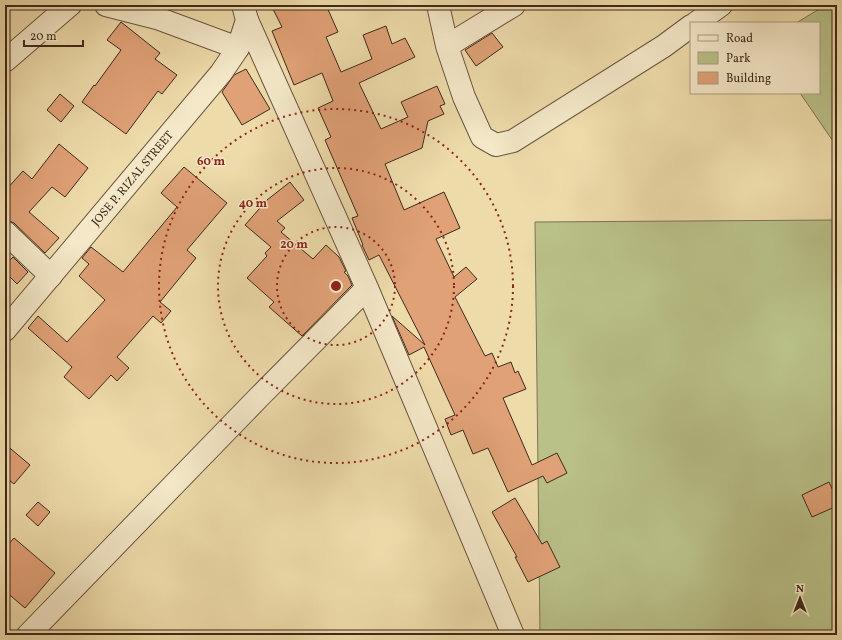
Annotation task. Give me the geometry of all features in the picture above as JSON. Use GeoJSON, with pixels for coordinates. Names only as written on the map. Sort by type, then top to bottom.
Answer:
{"type":"FeatureCollection","features":[{"type":"Feature","properties":{"kind":"street"},"geometry":{"type":"LineString","coordinates":[[5,61],[70,5]]}},
{"type":"Feature","properties":{"kind":"street"},"geometry":{"type":"LineString","coordinates":[[106,5],[157,18],[238,48]]}},
{"type":"Feature","properties":{"kind":"street"},"geometry":{"type":"LineString","coordinates":[[438,5],[447,46],[464,97],[482,137],[496,145],[513,141],[664,46],[690,27]]}},
{"type":"Feature","properties":{"kind":"street"},"geometry":{"type":"LineString","coordinates":[[447,46],[514,5]]}},
{"type":"Feature","properties":{"kind":"street"},"geometry":{"type":"LineString","coordinates":[[697,22],[721,5]]}},
{"type":"Feature","properties":{"kind":"street"},"geometry":{"type":"LineString","coordinates":[[245,12],[367,288],[513,635]]}},
{"type":"Feature","properties":{"kind":"street","name":"JOSE P. RIZAL STREET"},"geometry":{"type":"LineString","coordinates":[[5,330],[221,73],[238,48],[245,12]]}},
{"type":"Feature","properties":{"kind":"street"},"geometry":{"type":"LineString","coordinates":[[5,232],[51,276]]}},
{"type":"Feature","properties":{"kind":"street"},"geometry":{"type":"LineString","coordinates":[[28,635],[367,288]]}},
{"type":"Feature","properties":{"kind":"green space"},"geometry":{"type":"Polygon","coordinates":[[[826,5],[837,5],[837,147],[801,94],[820,94],[820,22],[798,22],[826,5]]]}},
{"type":"Feature","properties":{"kind":"green space"},"geometry":{"type":"Polygon","coordinates":[[[837,220],[837,635],[540,635],[535,222],[837,220]]]}},
{"type":"Feature","properties":{"kind":"building"},"geometry":{"type":"Polygon","coordinates":[[[271,5],[326,5],[338,32],[326,37],[341,72],[372,59],[363,35],[386,26],[392,44],[405,38],[415,57],[359,83],[381,129],[408,117],[401,102],[437,86],[445,104],[440,106],[444,114],[428,121],[422,148],[385,164],[404,210],[444,192],[460,228],[436,239],[454,277],[466,267],[477,279],[455,297],[485,356],[492,353],[498,367],[511,362],[515,373],[518,371],[526,389],[503,398],[532,465],[557,453],[567,473],[547,483],[543,476],[508,492],[488,448],[473,454],[463,430],[451,435],[445,419],[455,415],[424,347],[409,355],[392,316],[425,345],[379,255],[369,260],[352,218],[358,216],[325,140],[331,137],[318,108],[333,101],[322,73],[294,85],[272,31],[282,27],[271,5]]]}},
{"type":"Feature","properties":{"kind":"building"},"geometry":{"type":"Polygon","coordinates":[[[121,22],[160,53],[155,59],[177,75],[162,94],[158,91],[126,134],[82,102],[121,50],[107,40],[121,22]]]}},
{"type":"Feature","properties":{"kind":"building"},"geometry":{"type":"Polygon","coordinates":[[[492,33],[503,47],[476,66],[465,50],[492,33]]]}},
{"type":"Feature","properties":{"kind":"building"},"geometry":{"type":"Polygon","coordinates":[[[246,69],[270,109],[242,125],[222,92],[234,75],[246,69]]]}},
{"type":"Feature","properties":{"kind":"building"},"geometry":{"type":"Polygon","coordinates":[[[60,94],[74,106],[61,122],[47,110],[60,94]]]}},
{"type":"Feature","properties":{"kind":"building"},"geometry":{"type":"Polygon","coordinates":[[[59,144],[88,168],[65,197],[52,187],[29,212],[59,238],[45,253],[14,223],[5,219],[5,191],[23,171],[32,179],[59,144]]]}},
{"type":"Feature","properties":{"kind":"building"},"geometry":{"type":"Polygon","coordinates":[[[184,167],[227,203],[187,250],[196,258],[160,302],[171,311],[161,323],[153,316],[117,357],[129,368],[117,381],[111,375],[89,399],[64,377],[72,367],[28,328],[38,316],[67,342],[105,300],[79,276],[89,264],[82,258],[91,247],[123,272],[177,207],[161,193],[184,167]]]}},
{"type":"Feature","properties":{"kind":"building"},"geometry":{"type":"Polygon","coordinates":[[[290,182],[304,200],[277,221],[285,228],[281,232],[313,259],[326,245],[339,257],[346,271],[344,272],[348,276],[352,285],[302,336],[269,307],[274,302],[247,278],[267,256],[265,253],[271,247],[245,225],[267,200],[290,182]]]}},
{"type":"Feature","properties":{"kind":"building"},"geometry":{"type":"Polygon","coordinates":[[[13,257],[28,272],[17,284],[5,272],[5,265],[13,257]]]}},
{"type":"Feature","properties":{"kind":"building"},"geometry":{"type":"Polygon","coordinates":[[[5,444],[30,465],[14,484],[5,477],[5,444]]]}},
{"type":"Feature","properties":{"kind":"building"},"geometry":{"type":"Polygon","coordinates":[[[829,482],[837,499],[837,506],[812,517],[802,495],[829,482]]]}},
{"type":"Feature","properties":{"kind":"building"},"geometry":{"type":"Polygon","coordinates":[[[515,498],[542,544],[547,541],[560,567],[528,582],[515,557],[517,557],[492,512],[515,498]]]}},
{"type":"Feature","properties":{"kind":"building"},"geometry":{"type":"Polygon","coordinates":[[[38,502],[50,512],[38,526],[26,515],[38,502]]]}},
{"type":"Feature","properties":{"kind":"building"},"geometry":{"type":"Polygon","coordinates":[[[14,538],[55,573],[25,608],[5,591],[5,548],[14,538]]]}}]}
